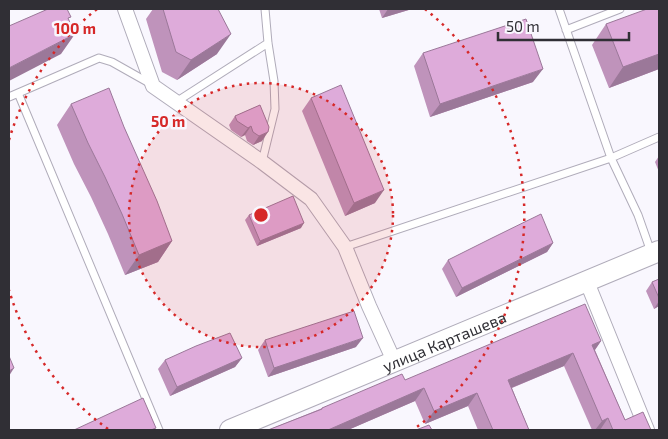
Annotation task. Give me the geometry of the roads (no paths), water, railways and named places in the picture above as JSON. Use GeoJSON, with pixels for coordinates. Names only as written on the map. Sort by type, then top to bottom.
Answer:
{"type":"FeatureCollection","features":[{"type":"Feature","properties":{"kind":"main road","name":"улица Карташева"},"geometry":{"type":"LineString","coordinates":[[230,430],[656,253]]}},
{"type":"Feature","properties":{"kind":"street"},"geometry":{"type":"LineString","coordinates":[[125,9],[153,86],[262,162],[311,199],[345,247],[394,361]]}},
{"type":"Feature","properties":{"kind":"street"},"geometry":{"type":"LineString","coordinates":[[587,282],[647,430]]}},
{"type":"Feature","properties":{"kind":"lane"},"geometry":{"type":"LineString","coordinates":[[262,162],[275,109],[274,81],[265,9]]}},
{"type":"Feature","properties":{"kind":"lane"},"geometry":{"type":"LineString","coordinates":[[559,9],[611,158],[656,253]]}},
{"type":"Feature","properties":{"kind":"lane"},"geometry":{"type":"LineString","coordinates":[[566,30],[620,9]]}},
{"type":"Feature","properties":{"kind":"lane"},"geometry":{"type":"LineString","coordinates":[[176,102],[268,43]]}},
{"type":"Feature","properties":{"kind":"lane"},"geometry":{"type":"LineString","coordinates":[[9,97],[99,58],[112,62],[153,86]]}},
{"type":"Feature","properties":{"kind":"lane"},"geometry":{"type":"LineString","coordinates":[[18,93],[159,430]]}},
{"type":"Feature","properties":{"kind":"lane"},"geometry":{"type":"LineString","coordinates":[[345,247],[611,158],[659,137]]}}]}
